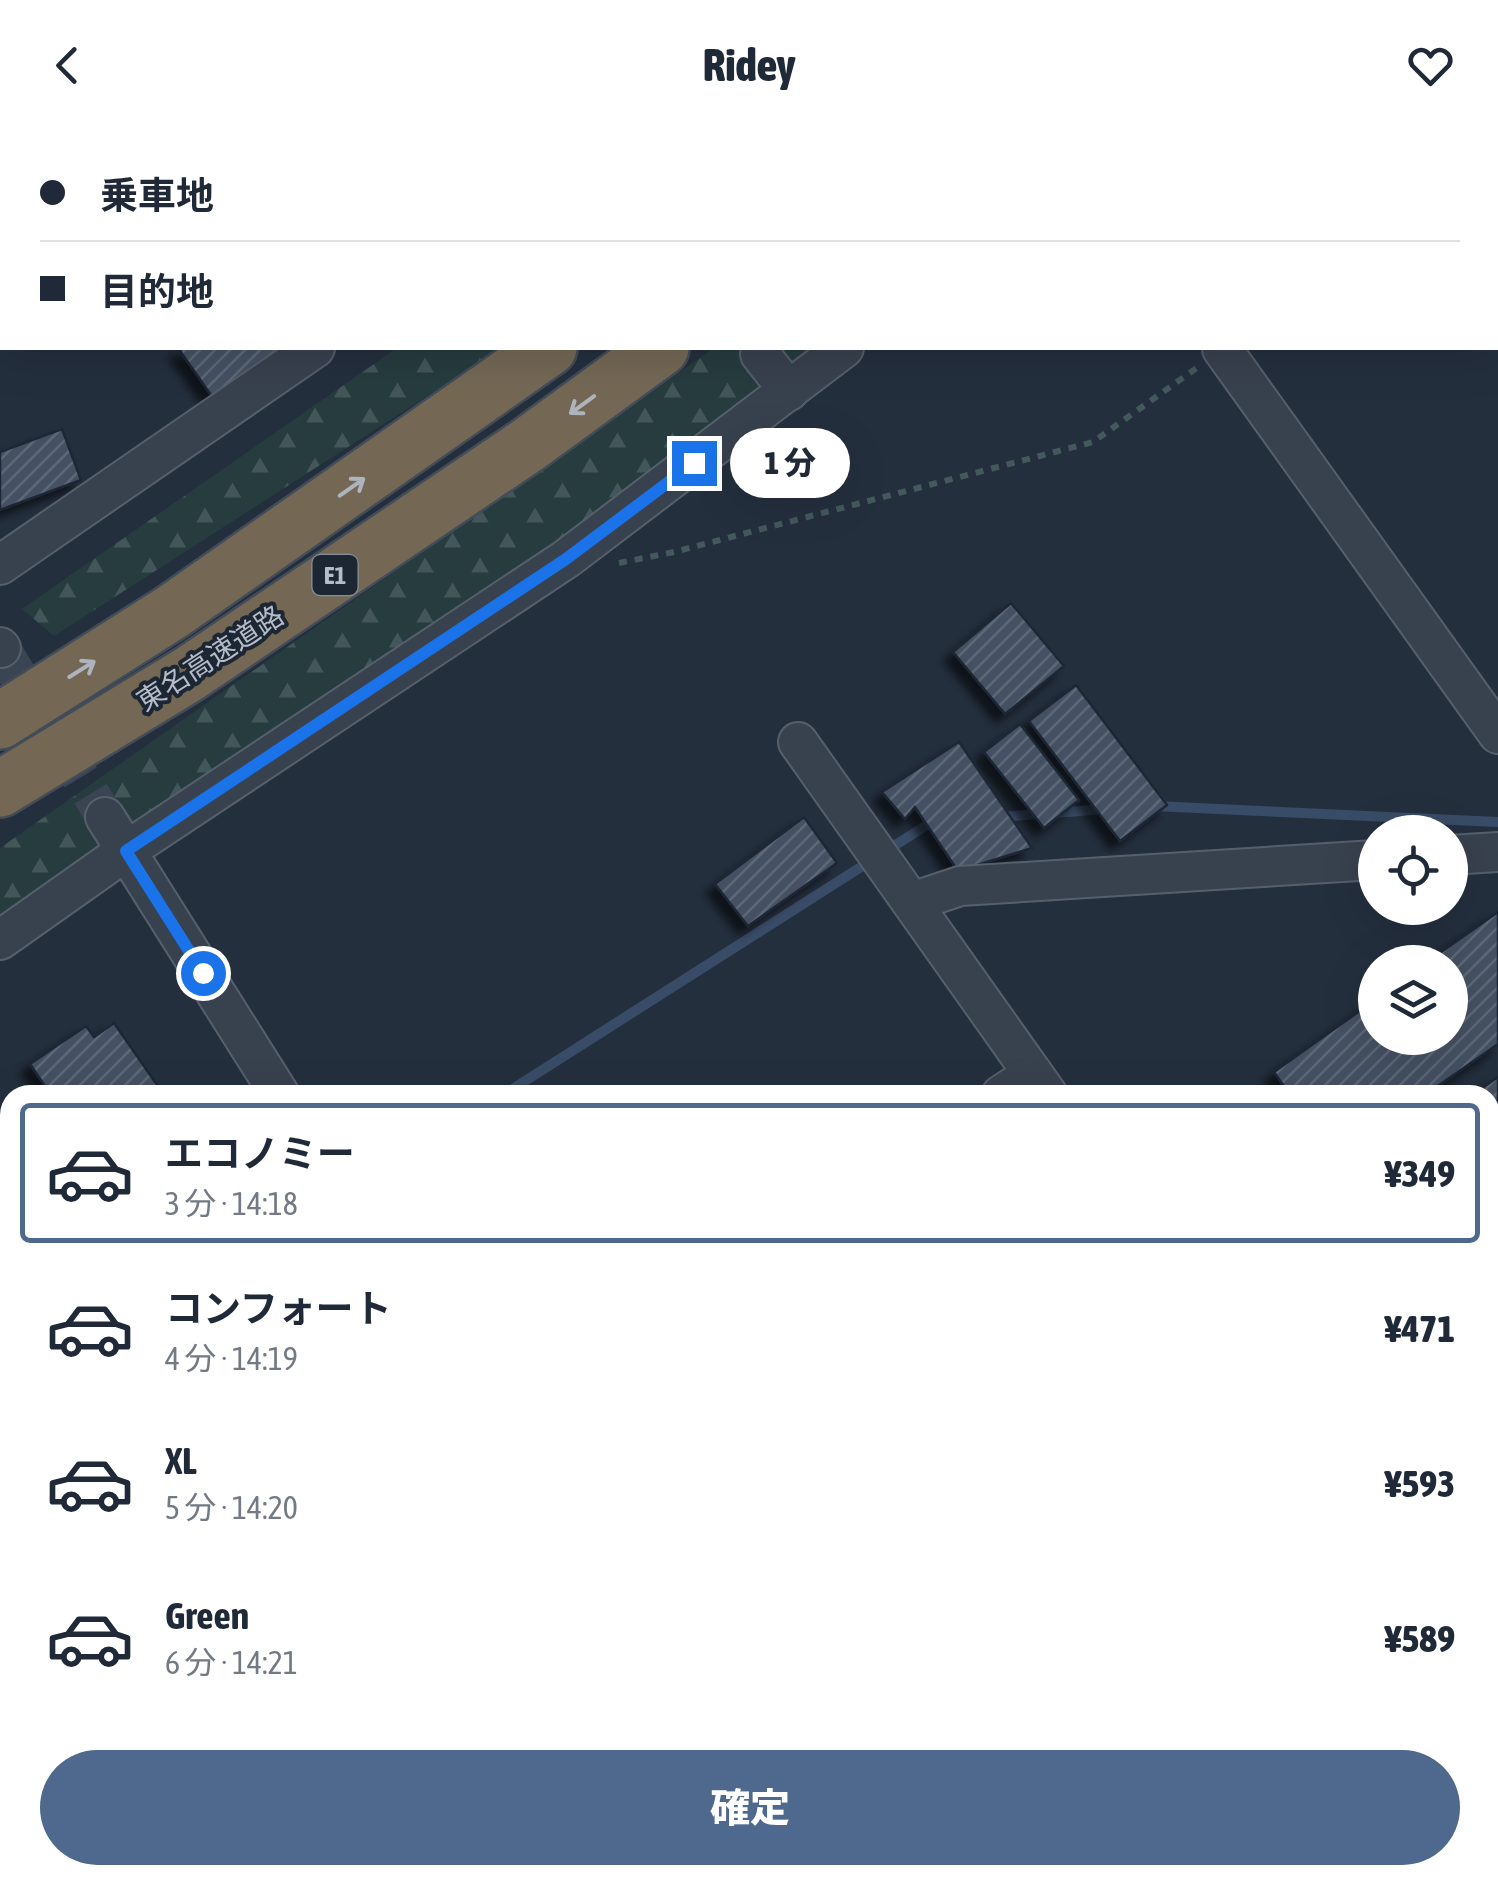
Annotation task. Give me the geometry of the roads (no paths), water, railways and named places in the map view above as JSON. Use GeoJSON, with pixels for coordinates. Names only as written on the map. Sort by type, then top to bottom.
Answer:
{"type":"FeatureCollection","features":[{"type":"Feature","properties":{"kind":"highway","name":"E1"},"geometry":{"type":"LineString","coordinates":[[0,721],[172,612],[546,350]]}},
{"type":"Feature","properties":{"kind":"highway","name":"東名高速道路"},"geometry":{"type":"LineString","coordinates":[[0,788],[189,674],[528,445],[658,350]]}},
{"type":"Feature","properties":{"kind":"highway"},"geometry":{"type":"LineString","coordinates":[[0,828],[51,793],[189,674]]}},
{"type":"Feature","properties":{"kind":"street"},"geometry":{"type":"LineString","coordinates":[[0,565],[312,350]]}},
{"type":"Feature","properties":{"kind":"street"},"geometry":{"type":"LineString","coordinates":[[0,940],[126,851],[566,559],[841,350]]}},
{"type":"Feature","properties":{"kind":"street"},"geometry":{"type":"LineString","coordinates":[[1222,350],[1498,734]]}},
{"type":"Feature","properties":{"kind":"street"},"geometry":{"type":"LineString","coordinates":[[760,354],[789,390]]}},
{"type":"Feature","properties":{"kind":"street"},"geometry":{"type":"LineString","coordinates":[[798,742],[1041,1084]]}},
{"type":"Feature","properties":{"kind":"street"},"geometry":{"type":"LineString","coordinates":[[106,817],[274,1085]]}},
{"type":"Feature","properties":{"kind":"street"},"geometry":{"type":"LineString","coordinates":[[1468,854],[1498,852]]}},
{"type":"Feature","properties":{"kind":"street"},"geometry":{"type":"LineString","coordinates":[[912,902],[960,886],[1358,861]]}},
{"type":"Feature","properties":{"kind":"waterway"},"geometry":{"type":"LineString","coordinates":[[1154,806],[1498,822]]}},
{"type":"Feature","properties":{"kind":"waterway"},"geometry":{"type":"LineString","coordinates":[[1000,817],[1107,809]]}},
{"type":"Feature","properties":{"kind":"waterway"},"geometry":{"type":"LineString","coordinates":[[519,1085],[930,823],[938,822]]}},
{"type":"Feature","properties":{"kind":"tunnel"},"geometry":{"type":"LineString","coordinates":[[1,648],[105,817]]}}]}
